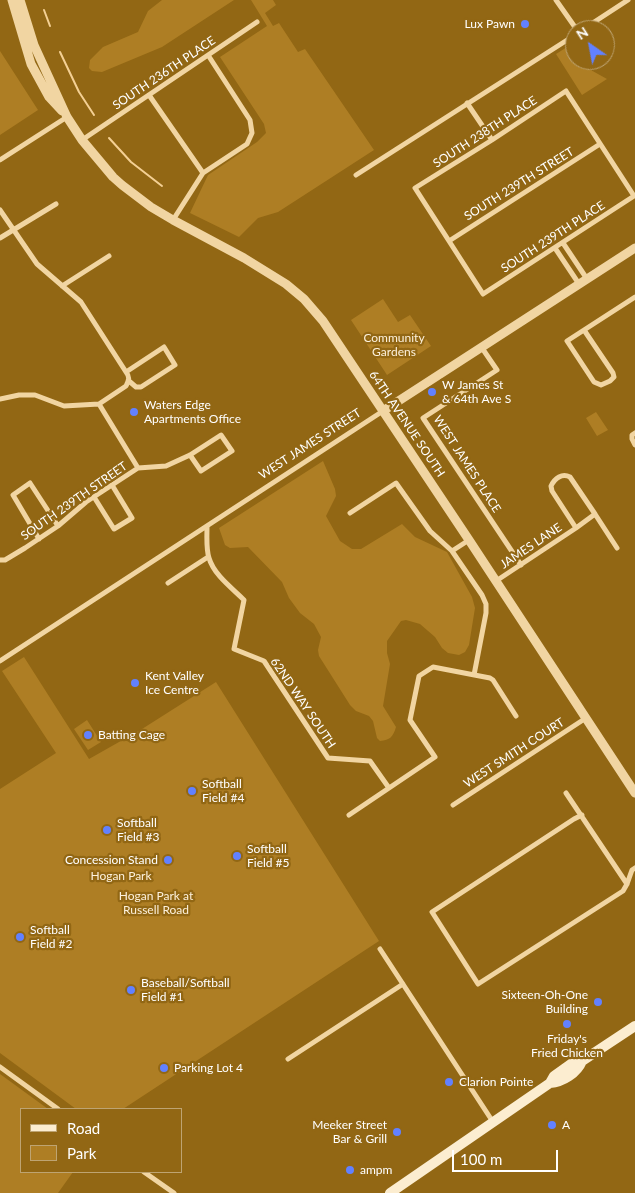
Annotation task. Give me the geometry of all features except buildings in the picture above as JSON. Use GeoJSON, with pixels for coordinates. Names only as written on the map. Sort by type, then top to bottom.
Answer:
{"type":"FeatureCollection","features":[{"type":"Feature","properties":{"kind":"main road"},"geometry":{"type":"LineString","coordinates":[[390,1193],[550,1083],[558,1083],[579,1069],[582,1061],[635,1026]]}},
{"type":"Feature","properties":{"kind":"street","name":"64TH AVENUE SOUTH"},"geometry":{"type":"LineString","coordinates":[[12,0],[31,64],[49,97],[67,117]]}},
{"type":"Feature","properties":{"kind":"street","name":"64TH AVENUE SOUTH"},"geometry":{"type":"LineString","coordinates":[[20,0],[34,45],[67,117],[82,140],[113,177],[151,207],[244,258],[286,284],[304,299],[323,321],[634,791]]}},
{"type":"Feature","properties":{"kind":"street"},"geometry":{"type":"LineString","coordinates":[[556,0],[570,20]]}},
{"type":"Feature","properties":{"kind":"street"},"geometry":{"type":"LineString","coordinates":[[597,20],[628,0]]}},
{"type":"Feature","properties":{"kind":"street","name":"SOUTH 236TH PLACE"},"geometry":{"type":"LineString","coordinates":[[82,140],[257,22]]}},
{"type":"Feature","properties":{"kind":"street"},"geometry":{"type":"LineString","coordinates":[[356,175],[565,41]]}},
{"type":"Feature","properties":{"kind":"street"},"geometry":{"type":"LineString","coordinates":[[173,220],[203,173],[247,144],[252,133],[250,120],[208,55]]}},
{"type":"Feature","properties":{"kind":"street","name":"SOUTH 238TH PLACE"},"geometry":{"type":"LineString","coordinates":[[449,240],[415,188],[566,91],[600,144]]}},
{"type":"Feature","properties":{"kind":"street"},"geometry":{"type":"LineString","coordinates":[[149,94],[203,173]]}},
{"type":"Feature","properties":{"kind":"street"},"geometry":{"type":"LineString","coordinates":[[467,103],[492,140]]}},
{"type":"Feature","properties":{"kind":"street"},"geometry":{"type":"LineString","coordinates":[[0,160],[67,117]]}},
{"type":"Feature","properties":{"kind":"street","name":"SOUTH 239TH PLACE"},"geometry":{"type":"LineString","coordinates":[[449,240],[482,294],[555,248],[634,196],[600,144]]}},
{"type":"Feature","properties":{"kind":"street","name":"SOUTH 239TH STREET"},"geometry":{"type":"LineString","coordinates":[[449,240],[600,144]]}},
{"type":"Feature","properties":{"kind":"street"},"geometry":{"type":"LineString","coordinates":[[0,238],[56,204]]}},
{"type":"Feature","properties":{"kind":"street"},"geometry":{"type":"LineString","coordinates":[[0,210],[37,264],[81,302],[129,376],[126,386],[99,404],[64,406],[35,395],[19,394],[0,399]]}},
{"type":"Feature","properties":{"kind":"street"},"geometry":{"type":"LineString","coordinates":[[563,242],[587,279]]}},
{"type":"Feature","properties":{"kind":"street"},"geometry":{"type":"LineString","coordinates":[[555,248],[579,284]]}},
{"type":"Feature","properties":{"kind":"street","name":"WEST JAMES STREET"},"geometry":{"type":"LineString","coordinates":[[0,661],[635,248]]}},
{"type":"Feature","properties":{"kind":"street"},"geometry":{"type":"LineString","coordinates":[[62,286],[109,256]]}},
{"type":"Feature","properties":{"kind":"street"},"geometry":{"type":"LineString","coordinates":[[584,330],[613,373],[614,377],[601,386],[594,382],[567,341],[584,330],[635,297]]}},
{"type":"Feature","properties":{"kind":"street"},"geometry":{"type":"LineString","coordinates":[[126,372],[164,347],[175,365],[141,386],[136,387],[128,381]]}},
{"type":"Feature","properties":{"kind":"street","name":"WEST JAMES PLACE"},"geometry":{"type":"LineString","coordinates":[[482,348],[496,370],[423,418],[521,565]]}},
{"type":"Feature","properties":{"kind":"street"},"geometry":{"type":"LineString","coordinates":[[99,404],[138,468]]}},
{"type":"Feature","properties":{"kind":"street"},"geometry":{"type":"LineString","coordinates":[[635,433],[632,435],[635,444]]}},
{"type":"Feature","properties":{"kind":"street","name":"SOUTH 239TH STREET"},"geometry":{"type":"LineString","coordinates":[[0,560],[5,560],[18,553],[39,539],[58,526],[86,502],[138,468],[166,466],[190,455],[221,435],[232,451],[201,471],[190,455]]}},
{"type":"Feature","properties":{"kind":"street"},"geometry":{"type":"LineString","coordinates":[[576,528],[552,491],[551,486],[554,480],[561,476],[567,475],[570,477],[617,548]]}},
{"type":"Feature","properties":{"kind":"street"},"geometry":{"type":"LineString","coordinates":[[39,539],[13,495],[30,483],[58,526]]}},
{"type":"Feature","properties":{"kind":"street"},"geometry":{"type":"LineString","coordinates":[[350,513],[396,483],[430,531],[452,551],[486,604],[474,675]]}},
{"type":"Feature","properties":{"kind":"street"},"geometry":{"type":"LineString","coordinates":[[94,497],[114,529],[126,522],[132,518],[112,485]]}},
{"type":"Feature","properties":{"kind":"street","name":"JAMES LANE"},"geometry":{"type":"LineString","coordinates":[[496,581],[595,514]]}},
{"type":"Feature","properties":{"kind":"street"},"geometry":{"type":"LineString","coordinates":[[168,582],[208,557],[207,527]]}},
{"type":"Feature","properties":{"kind":"street"},"geometry":{"type":"LineString","coordinates":[[452,551],[469,540]]}},
{"type":"Feature","properties":{"kind":"street","name":"62ND WAY SOUTH"},"geometry":{"type":"LineString","coordinates":[[208,557],[217,574],[244,600],[234,649],[264,661],[328,758],[370,761],[389,788]]}},
{"type":"Feature","properties":{"kind":"street"},"geometry":{"type":"LineString","coordinates":[[348,815],[435,757],[410,720],[419,676],[433,667],[490,678],[516,716]]}},
{"type":"Feature","properties":{"kind":"street","name":"WEST SMITH COURT"},"geometry":{"type":"LineString","coordinates":[[453,805],[586,718]]}},
{"type":"Feature","properties":{"kind":"street"},"geometry":{"type":"LineString","coordinates":[[566,793],[627,884]]}},
{"type":"Feature","properties":{"kind":"street"},"geometry":{"type":"LineString","coordinates":[[582,816],[568,823],[432,912],[478,984],[623,891],[632,870],[635,868]]}},
{"type":"Feature","properties":{"kind":"street"},"geometry":{"type":"LineString","coordinates":[[380,949],[494,1122]]}},
{"type":"Feature","properties":{"kind":"street"},"geometry":{"type":"LineString","coordinates":[[288,1059],[403,984]]}},
{"type":"Feature","properties":{"kind":"street"},"geometry":{"type":"LineString","coordinates":[[0,1067],[57,1108]]}},
{"type":"Feature","properties":{"kind":"street"},"geometry":{"type":"LineString","coordinates":[[145,1173],[174,1193]]}},
{"type":"Feature","properties":{"kind":"green space"},"geometry":{"type":"Polygon","coordinates":[[[162,0],[234,0],[162,47],[102,72],[92,71],[89,68],[90,60],[103,47],[138,32],[148,11],[162,0]]]}},
{"type":"Feature","properties":{"kind":"green space"},"geometry":{"type":"Polygon","coordinates":[[[251,0],[273,0],[276,5],[265,13],[273,26],[279,23],[298,52],[305,49],[374,150],[278,212],[258,218],[239,237],[190,213],[208,175],[257,142],[266,133],[264,124],[220,57],[267,26],[251,0]]]}},
{"type":"Feature","properties":{"kind":"green space"},"geometry":{"type":"Polygon","coordinates":[[[565,48],[565,68],[556,54],[565,48]]]}},
{"type":"Feature","properties":{"kind":"green space"},"geometry":{"type":"Polygon","coordinates":[[[0,51],[38,110],[0,135],[0,51]]]}},
{"type":"Feature","properties":{"kind":"green space"},"geometry":{"type":"Polygon","coordinates":[[[566,70],[591,70],[607,79],[582,95],[566,70]]]}},
{"type":"Feature","properties":{"kind":"green space","name":"Community Gardens"},"geometry":{"type":"Polygon","coordinates":[[[383,299],[398,322],[410,315],[431,346],[387,375],[351,320],[383,299]]]}},
{"type":"Feature","properties":{"kind":"green space"},"geometry":{"type":"Polygon","coordinates":[[[596,412],[608,430],[597,436],[586,418],[596,412]]]}},
{"type":"Feature","properties":{"kind":"green space"},"geometry":{"type":"Polygon","coordinates":[[[323,461],[336,496],[326,516],[340,541],[352,549],[361,549],[402,524],[415,537],[447,552],[472,597],[475,608],[469,645],[465,652],[459,655],[448,653],[442,648],[435,637],[420,624],[406,620],[401,621],[387,641],[387,653],[390,664],[383,706],[396,727],[391,737],[383,741],[377,738],[373,721],[369,716],[356,711],[350,705],[319,656],[318,650],[321,637],[314,624],[300,613],[289,598],[282,582],[248,547],[230,548],[225,545],[219,528],[323,461]]]}},
{"type":"Feature","properties":{"kind":"green space","name":"Hogan Park at Russell Road"},"geometry":{"type":"Polygon","coordinates":[[[24,657],[89,759],[142,729],[216,682],[379,941],[125,1108],[75,1108],[0,1053],[0,789],[56,753],[2,671],[24,657]]]}},
{"type":"Feature","properties":{"kind":"green space","name":"Batting Cage"},"geometry":{"type":"Polygon","coordinates":[[[87,720],[101,742],[88,750],[74,729],[87,720]]]}},
{"type":"Feature","properties":{"kind":"green space"},"geometry":{"type":"Polygon","coordinates":[[[0,1074],[47,1108],[20,1108],[20,1173],[72,1173],[58,1193],[0,1193],[0,1074]]]}},
{"type":"Feature","properties":{"kind":"waterway"},"geometry":{"type":"LineString","coordinates":[[44,10],[50,26]]}},
{"type":"Feature","properties":{"kind":"waterway"},"geometry":{"type":"LineString","coordinates":[[60,52],[79,92],[94,115]]}},
{"type":"Feature","properties":{"kind":"waterway"},"geometry":{"type":"LineString","coordinates":[[109,138],[131,162],[162,186]]}},
{"type":"Feature","properties":{"kind":"place","name":"Lux Pawn"},"geometry":{"type":"Point","coordinates":[525,24]}},
{"type":"Feature","properties":{"kind":"place","name":"W James St & 64th Ave S"},"geometry":{"type":"Point","coordinates":[432,392]}},
{"type":"Feature","properties":{"kind":"place","name":"Waters Edge Apartments Office"},"geometry":{"type":"Point","coordinates":[134,412]}},
{"type":"Feature","properties":{"kind":"place","name":"Kent Valley Ice Centre"},"geometry":{"type":"Point","coordinates":[135,683]}},
{"type":"Feature","properties":{"kind":"place","name":"Batting Cage"},"geometry":{"type":"Point","coordinates":[88,735]}},
{"type":"Feature","properties":{"kind":"place","name":"Softball Field #4"},"geometry":{"type":"Point","coordinates":[192,791]}},
{"type":"Feature","properties":{"kind":"place","name":"Softball Field #3"},"geometry":{"type":"Point","coordinates":[107,830]}},
{"type":"Feature","properties":{"kind":"place","name":"Softball Field #5"},"geometry":{"type":"Point","coordinates":[237,856]}},
{"type":"Feature","properties":{"kind":"place","name":"Concession Stand"},"geometry":{"type":"Point","coordinates":[168,860]}},
{"type":"Feature","properties":{"kind":"place","name":"Softball Field #2"},"geometry":{"type":"Point","coordinates":[20,937]}},
{"type":"Feature","properties":{"kind":"place","name":"Baseball/Softball Field #1"},"geometry":{"type":"Point","coordinates":[131,990]}},
{"type":"Feature","properties":{"kind":"place","name":"Sixteen-Oh-One Building"},"geometry":{"type":"Point","coordinates":[598,1002]}},
{"type":"Feature","properties":{"kind":"place","name":"Friday's Fried Chicken"},"geometry":{"type":"Point","coordinates":[567,1024]}},
{"type":"Feature","properties":{"kind":"place","name":"Parking Lot 4"},"geometry":{"type":"Point","coordinates":[164,1068]}},
{"type":"Feature","properties":{"kind":"place","name":"Clarion Pointe"},"geometry":{"type":"Point","coordinates":[449,1082]}},
{"type":"Feature","properties":{"kind":"place","name":"A"},"geometry":{"type":"Point","coordinates":[552,1125]}},
{"type":"Feature","properties":{"kind":"place","name":"Meeker Street Bar & Grill"},"geometry":{"type":"Point","coordinates":[397,1132]}},
{"type":"Feature","properties":{"kind":"place","name":"ampm"},"geometry":{"type":"Point","coordinates":[350,1170]}},
{"type":"Feature","properties":{"kind":"park label","name":"Hogan Park"},"geometry":{"type":"Point","coordinates":[121,876]}}]}
